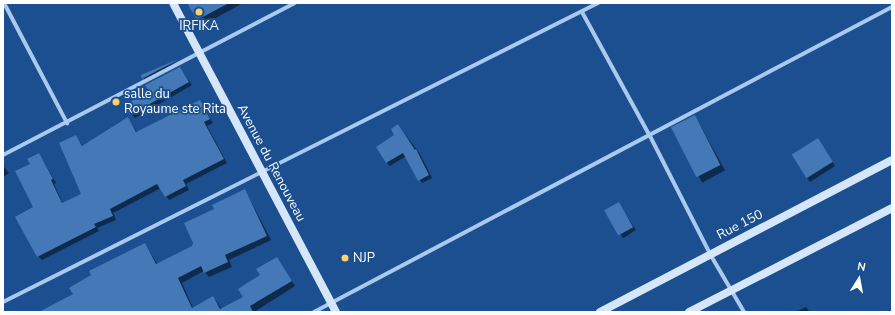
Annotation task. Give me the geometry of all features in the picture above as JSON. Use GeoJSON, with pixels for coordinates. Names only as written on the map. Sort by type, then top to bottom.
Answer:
{"type":"FeatureCollection","features":[{"type":"Feature","properties":{"kind":"main road","name":"Avenue du Renouveau"},"geometry":{"type":"LineString","coordinates":[[173,3],[336,312]]}},
{"type":"Feature","properties":{"kind":"main road","name":"Rue 150"},"geometry":{"type":"LineString","coordinates":[[600,312],[892,160]]}},
{"type":"Feature","properties":{"kind":"main road"},"geometry":{"type":"LineString","coordinates":[[689,312],[892,208]]}},
{"type":"Feature","properties":{"kind":"street"},"geometry":{"type":"LineString","coordinates":[[4,3],[67,123]]}},
{"type":"Feature","properties":{"kind":"street"},"geometry":{"type":"LineString","coordinates":[[3,155],[295,3]]}},
{"type":"Feature","properties":{"kind":"street"},"geometry":{"type":"LineString","coordinates":[[3,302],[598,3]]}},
{"type":"Feature","properties":{"kind":"street"},"geometry":{"type":"LineString","coordinates":[[314,312],[332,304],[892,7]]}},
{"type":"Feature","properties":{"kind":"street"},"geometry":{"type":"LineString","coordinates":[[582,12],[650,136],[710,254],[733,290],[744,312]]}},
{"type":"Feature","properties":{"kind":"building"},"geometry":{"type":"Polygon","coordinates":[[[187,3],[229,3],[197,20],[187,3]]]}},
{"type":"Feature","properties":{"kind":"building"},"geometry":{"type":"Polygon","coordinates":[[[177,60],[142,79],[141,75],[177,60]]]}},
{"type":"Feature","properties":{"kind":"building"},"geometry":{"type":"Polygon","coordinates":[[[180,67],[189,82],[130,115],[125,105],[149,91],[145,85],[180,67]]]}},
{"type":"Feature","properties":{"kind":"building"},"geometry":{"type":"Polygon","coordinates":[[[200,100],[210,119],[204,122],[224,159],[183,180],[186,186],[165,197],[157,184],[110,209],[113,216],[94,224],[96,227],[37,257],[15,217],[33,207],[15,171],[30,164],[27,159],[39,153],[53,179],[51,180],[62,203],[81,194],[59,143],[76,135],[82,146],[128,117],[136,132],[200,100]]]}},
{"type":"Feature","properties":{"kind":"building"},"geometry":{"type":"Polygon","coordinates":[[[695,115],[720,165],[696,177],[671,127],[695,115]]]}},
{"type":"Feature","properties":{"kind":"building"},"geometry":{"type":"Polygon","coordinates":[[[398,124],[415,150],[416,149],[429,175],[418,181],[403,153],[386,163],[376,147],[394,135],[391,129],[398,124]]]}},
{"type":"Feature","properties":{"kind":"building"},"geometry":{"type":"Polygon","coordinates":[[[818,138],[833,162],[807,178],[792,154],[818,138]]]}},
{"type":"Feature","properties":{"kind":"building"},"geometry":{"type":"Polygon","coordinates":[[[245,189],[267,236],[225,255],[228,262],[204,273],[201,266],[178,278],[192,308],[213,296],[220,309],[243,297],[238,289],[260,275],[256,269],[277,257],[292,281],[250,306],[253,312],[39,312],[73,294],[69,288],[91,275],[89,271],[145,243],[156,264],[192,246],[193,243],[184,223],[214,209],[212,205],[245,189]]]}},
{"type":"Feature","properties":{"kind":"building"},"geometry":{"type":"Polygon","coordinates":[[[619,202],[633,227],[618,236],[604,210],[619,202]]]}},
{"type":"Feature","properties":{"kind":"place","name":"IRFIKA"},"geometry":{"type":"Point","coordinates":[199,12]}},
{"type":"Feature","properties":{"kind":"place","name":"salle du Royaume ste Rita"},"geometry":{"type":"Point","coordinates":[116,102]}},
{"type":"Feature","properties":{"kind":"place","name":"NJP"},"geometry":{"type":"Point","coordinates":[345,258]}}]}
